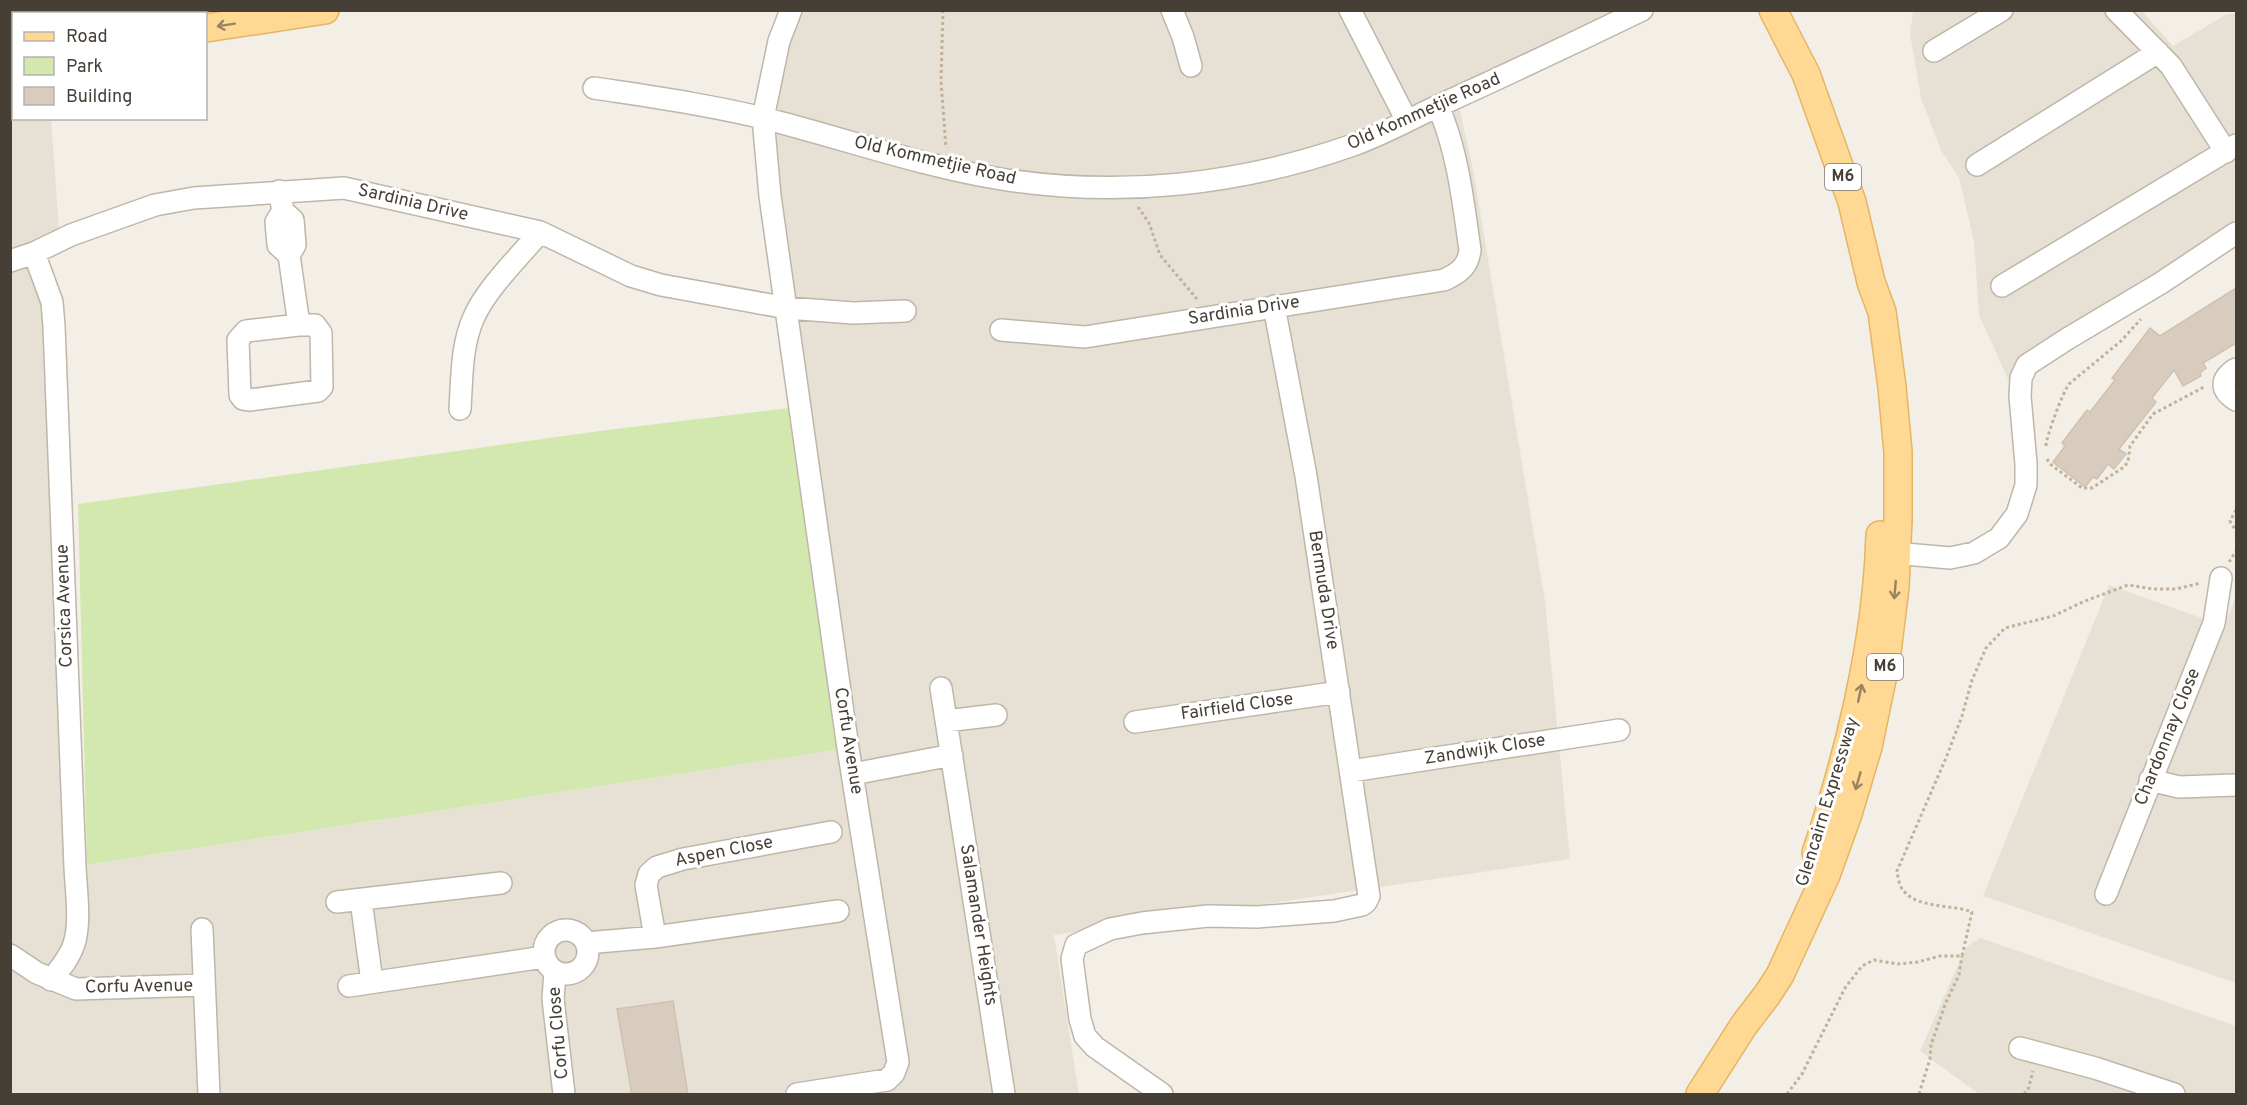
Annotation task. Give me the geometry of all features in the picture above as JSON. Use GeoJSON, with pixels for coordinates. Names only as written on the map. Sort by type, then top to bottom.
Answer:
{"type":"FeatureCollection","features":[{"type":"Feature","properties":{"kind":"main road"},"geometry":{"type":"LineString","coordinates":[[207,28],[325,10]]}},
{"type":"Feature","properties":{"kind":"main road","name":"Glencairn Expressway"},"geometry":{"type":"LineString","coordinates":[[1700,1095],[1744,1025],[1780,975],[1809,915],[1840,838],[1868,747],[1890,632],[1888,553],[1871,282],[1852,202],[1806,74],[1773,10]]}},
{"type":"Feature","properties":{"kind":"main road","name":"Glencairn Expressway"},"geometry":{"type":"LineString","coordinates":[[1793,10],[1806,74]]}},
{"type":"Feature","properties":{"kind":"main road","name":"Glencairn Expressway"},"geometry":{"type":"LineString","coordinates":[[1744,1025],[1812,864],[1838,782],[1865,668],[1888,553]]}},
{"type":"Feature","properties":{"kind":"street","name":"Corfu Avenue"},"geometry":{"type":"LineString","coordinates":[[791,10],[779,41],[763,118],[770,196],[787,308],[802,433],[897,1066],[890,1078],[876,1083],[797,1095]]}},
{"type":"Feature","properties":{"kind":"street"},"geometry":{"type":"LineString","coordinates":[[1172,10],[1191,66]]}},
{"type":"Feature","properties":{"kind":"street"},"geometry":{"type":"LineString","coordinates":[[1350,10],[1407,121]]}},
{"type":"Feature","properties":{"kind":"street","name":"Old Kommetjie Road"},"geometry":{"type":"LineString","coordinates":[[594,88],[690,103],[763,118],[948,168],[1000,178],[1068,187],[1121,188],[1216,180],[1254,174],[1356,144],[1642,10]]}},
{"type":"Feature","properties":{"kind":"street"},"geometry":{"type":"LineString","coordinates":[[1934,51],[2002,10]]}},
{"type":"Feature","properties":{"kind":"street"},"geometry":{"type":"LineString","coordinates":[[2002,286],[2231,148],[2171,66],[2116,10]]}},
{"type":"Feature","properties":{"kind":"street"},"geometry":{"type":"LineString","coordinates":[[1977,165],[2158,52]]}},
{"type":"Feature","properties":{"kind":"street","name":"Sardinia Drive"},"geometry":{"type":"LineString","coordinates":[[1001,330],[1085,337],[1444,280],[1461,271],[1467,264],[1470,250],[1454,149],[1438,106]]}},
{"type":"Feature","properties":{"kind":"street","name":"Sardinia Drive"},"geometry":{"type":"LineString","coordinates":[[34,253],[71,235],[155,205],[194,198],[281,201],[344,188],[540,232],[642,280],[787,308],[853,313],[905,311]]}},
{"type":"Feature","properties":{"kind":"street"},"geometry":{"type":"LineString","coordinates":[[281,201],[293,220],[295,245],[289,255],[298,325]]}},
{"type":"Feature","properties":{"kind":"street"},"geometry":{"type":"LineString","coordinates":[[460,409],[463,361],[474,317],[486,297],[540,232]]}},
{"type":"Feature","properties":{"kind":"street"},"geometry":{"type":"LineString","coordinates":[[1888,553],[1941,559],[1962,557],[1974,553],[1999,538],[2017,514],[2026,485],[2020,396],[2021,378],[2027,365],[2161,283],[2236,233]]}},
{"type":"Feature","properties":{"kind":"street"},"geometry":{"type":"LineString","coordinates":[[10,261],[34,253]]}},
{"type":"Feature","properties":{"kind":"street","name":"Corsica Avenue"},"geometry":{"type":"LineString","coordinates":[[34,253],[52,302],[54,326],[75,867],[74,944],[70,954],[51,980]]}},
{"type":"Feature","properties":{"kind":"street","name":"Bermuda Drive"},"geometry":{"type":"LineString","coordinates":[[1162,1095],[1095,1047],[1085,1036],[1080,1019],[1072,958],[1076,945],[1110,929],[1142,923],[1208,916],[1282,916],[1362,905],[1368,898],[1306,476],[1274,306]]}},
{"type":"Feature","properties":{"kind":"street"},"geometry":{"type":"LineString","coordinates":[[298,325],[315,325],[321,333],[322,387],[318,391],[243,399],[240,395],[238,340],[240,335],[246,331],[298,325]]}},
{"type":"Feature","properties":{"kind":"street"},"geometry":{"type":"LineString","coordinates":[[2232,372],[2224,386],[2227,394],[2236,400]]}},
{"type":"Feature","properties":{"kind":"street","name":"Chardonnay Close"},"geometry":{"type":"LineString","coordinates":[[2106,894],[2214,623],[2221,578]]}},
{"type":"Feature","properties":{"kind":"street","name":"Salamander Heights"},"geometry":{"type":"LineString","coordinates":[[941,688],[1004,1095]]}},
{"type":"Feature","properties":{"kind":"street","name":"Fairfield Close"},"geometry":{"type":"LineString","coordinates":[[1135,722],[1339,692]]}},
{"type":"Feature","properties":{"kind":"street"},"geometry":{"type":"LineString","coordinates":[[946,721],[996,715]]}},
{"type":"Feature","properties":{"kind":"street","name":"Zandwijk Close"},"geometry":{"type":"LineString","coordinates":[[1351,771],[1619,729]]}},
{"type":"Feature","properties":{"kind":"street"},"geometry":{"type":"LineString","coordinates":[[853,774],[952,755]]}},
{"type":"Feature","properties":{"kind":"street"},"geometry":{"type":"LineString","coordinates":[[2150,780],[2180,787],[2236,785]]}},
{"type":"Feature","properties":{"kind":"street","name":"Aspen Close"},"geometry":{"type":"LineString","coordinates":[[655,937],[646,885],[649,874],[657,867],[683,859],[831,832]]}},
{"type":"Feature","properties":{"kind":"street"},"geometry":{"type":"LineString","coordinates":[[337,902],[501,883]]}},
{"type":"Feature","properties":{"kind":"street"},"geometry":{"type":"LineString","coordinates":[[361,900],[372,982]]}},
{"type":"Feature","properties":{"kind":"street"},"geometry":{"type":"LineString","coordinates":[[586,942],[655,937],[838,911]]}},
{"type":"Feature","properties":{"kind":"street","name":"Corfu Avenue"},"geometry":{"type":"LineString","coordinates":[[202,929],[208,1095]]}},
{"type":"Feature","properties":{"kind":"street"},"geometry":{"type":"LineString","coordinates":[[561,930],[579,934],[586,942],[589,952],[587,961],[574,974],[564,975],[550,965],[544,951],[547,940],[561,930]]}},
{"type":"Feature","properties":{"kind":"street","name":"Corfu Avenue"},"geometry":{"type":"LineString","coordinates":[[10,955],[27,968],[76,989],[102,990],[204,985]]}},
{"type":"Feature","properties":{"kind":"street"},"geometry":{"type":"LineString","coordinates":[[349,986],[550,965]]}},
{"type":"Feature","properties":{"kind":"street","name":"Corfu Close"},"geometry":{"type":"LineString","coordinates":[[550,965],[564,1095]]}},
{"type":"Feature","properties":{"kind":"street"},"geometry":{"type":"LineString","coordinates":[[2029,1050],[2174,1095]]}},
{"type":"Feature","properties":{"kind":"path"},"geometry":{"type":"LineString","coordinates":[[943,10],[941,81],[948,168]]}},
{"type":"Feature","properties":{"kind":"path"},"geometry":{"type":"LineString","coordinates":[[1121,188],[1142,212],[1166,263],[1213,316]]}},
{"type":"Feature","properties":{"kind":"path"},"geometry":{"type":"LineString","coordinates":[[2146,314],[2121,341],[2069,384],[2063,393],[2058,413],[2046,439],[2047,460],[2082,488],[2092,488],[2124,467],[2128,462],[2130,446],[2153,414],[2232,372]]}},
{"type":"Feature","properties":{"kind":"path"},"geometry":{"type":"LineString","coordinates":[[2236,510],[2230,521],[2236,531]]}},
{"type":"Feature","properties":{"kind":"path"},"geometry":{"type":"LineString","coordinates":[[1919,1095],[1930,1059],[1931,1045],[1946,1002],[1959,975],[1972,912],[1959,907],[1941,907],[1919,902],[1903,890],[1897,872],[1946,758],[1962,716],[1972,680],[1986,648],[2005,628],[2053,616],[2128,585],[2153,589],[2176,589],[2221,578]]}},
{"type":"Feature","properties":{"kind":"path"},"geometry":{"type":"LineString","coordinates":[[1787,1095],[1802,1074],[1845,988],[1862,966],[1874,960],[1898,964],[1940,956],[1962,956]]}},
{"type":"Feature","properties":{"kind":"path"},"geometry":{"type":"LineString","coordinates":[[2024,1095],[2028,1090],[2029,1050]]}},
{"type":"Feature","properties":{"kind":"shaded area"},"geometry":{"type":"Polygon","coordinates":[[[2141,10],[2173,46],[2227,14],[2236,14],[2236,236],[2048,356],[2019,387],[2008,379],[1979,315],[1974,241],[1959,178],[1941,150],[1921,98],[1910,34],[1913,11],[2141,10]]]}},
{"type":"Feature","properties":{"kind":"shaded area"},"geometry":{"type":"Polygon","coordinates":[[[791,11],[1642,11],[1457,98],[1473,169],[1545,601],[1570,859],[1054,935],[1079,1094],[11,1094],[11,111],[12,120],[51,120],[59,229],[34,253],[47,285],[76,867],[842,749],[763,118],[791,11]]]}},
{"type":"Feature","properties":{"kind":"shaded area"},"geometry":{"type":"Polygon","coordinates":[[[2109,585],[2224,626],[2236,595],[2236,983],[1983,896],[2109,585]]]}},
{"type":"Feature","properties":{"kind":"shaded area"},"geometry":{"type":"Polygon","coordinates":[[[1980,938],[2236,1026],[2236,1094],[1979,1094],[1920,1051],[1966,947],[1980,938]]]}},
{"type":"Feature","properties":{"kind":"green space"},"geometry":{"type":"Polygon","coordinates":[[[789,408],[842,749],[87,865],[78,504],[607,430],[789,408]]]}},
{"type":"Feature","properties":{"kind":"building"},"geometry":{"type":"Polygon","coordinates":[[[2236,288],[2236,343],[2203,363],[2206,368],[2200,373],[2201,376],[2183,386],[2174,370],[2152,398],[2156,402],[2119,449],[2126,454],[2114,469],[2108,464],[2097,479],[2093,477],[2085,487],[2053,462],[2065,446],[2062,443],[2087,410],[2090,412],[2115,380],[2112,378],[2150,328],[2160,336],[2236,288]]]}},
{"type":"Feature","properties":{"kind":"building"},"geometry":{"type":"Polygon","coordinates":[[[673,1001],[688,1095],[632,1095],[617,1009],[673,1001]]]}}]}
